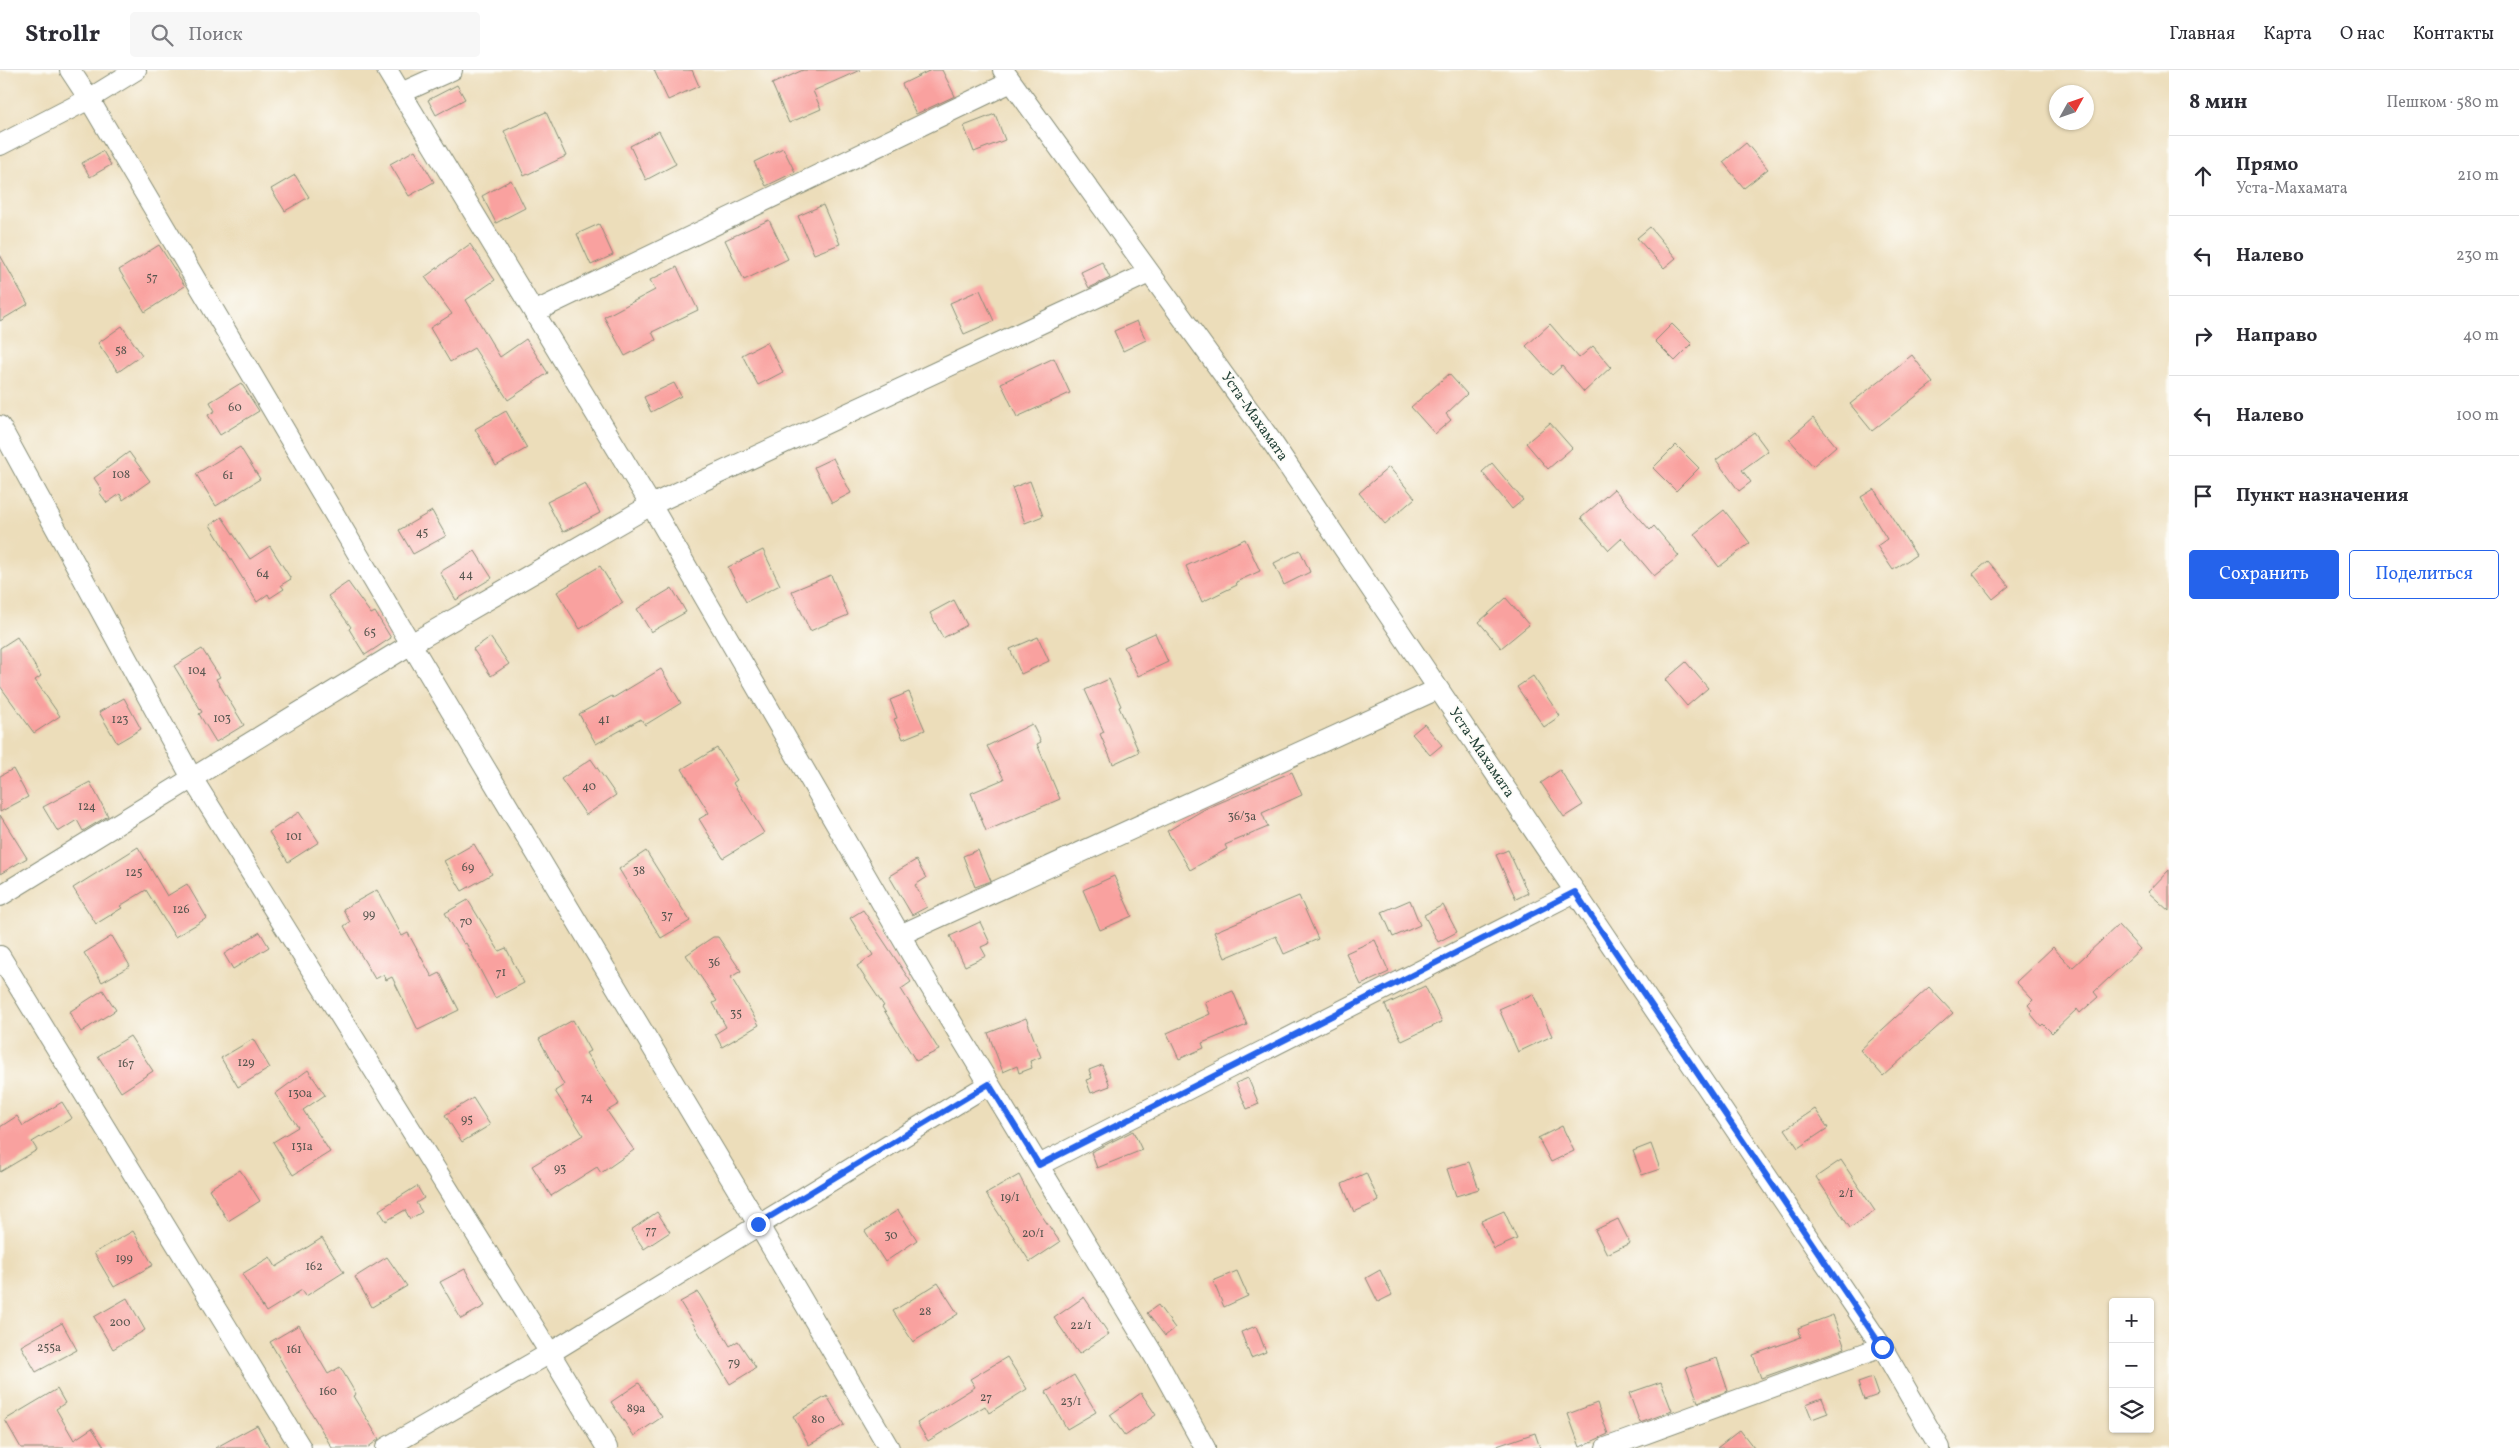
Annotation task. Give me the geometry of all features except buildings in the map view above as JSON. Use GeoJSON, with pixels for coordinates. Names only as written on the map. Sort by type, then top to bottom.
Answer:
{"type":"FeatureCollection","features":[{"type":"Feature","properties":{"kind":"street"},"geometry":{"type":"LineString","coordinates":[[70,70],[758,1224],[889,1448]]}},
{"type":"Feature","properties":{"kind":"street"},"geometry":{"type":"LineString","coordinates":[[0,145],[89,99],[136,70]]}},
{"type":"Feature","properties":{"kind":"street"},"geometry":{"type":"LineString","coordinates":[[387,70],[652,505],[900,936],[1156,1359],[1205,1448]]}},
{"type":"Feature","properties":{"kind":"street"},"geometry":{"type":"LineString","coordinates":[[401,93],[452,70]]}},
{"type":"Feature","properties":{"kind":"street"},"geometry":{"type":"LineString","coordinates":[[534,312],[1007,76]]}},
{"type":"Feature","properties":{"kind":"street","name":"Уста-Махамата"},"geometry":{"type":"LineString","coordinates":[[1007,76],[1270,439],[1882,1347],[1940,1448]]}},
{"type":"Feature","properties":{"kind":"street"},"geometry":{"type":"LineString","coordinates":[[0,896],[411,644],[652,505],[1149,272]]}},
{"type":"Feature","properties":{"kind":"street"},"geometry":{"type":"LineString","coordinates":[[0,426],[192,778],[550,1353],[607,1448]]}},
{"type":"Feature","properties":{"kind":"street"},"geometry":{"type":"LineString","coordinates":[[900,936],[1438,689]]}},
{"type":"Feature","properties":{"kind":"street"},"geometry":{"type":"LineString","coordinates":[[1039,1165],[1575,892]]}},
{"type":"Feature","properties":{"kind":"street"},"geometry":{"type":"LineString","coordinates":[[0,956],[302,1448]]}},
{"type":"Feature","properties":{"kind":"street"},"geometry":{"type":"LineString","coordinates":[[386,1448],[550,1353],[989,1084]]}},
{"type":"Feature","properties":{"kind":"street"},"geometry":{"type":"LineString","coordinates":[[1606,1448],[1882,1347]]}},
{"type":"Feature","properties":{"kind":"route"},"geometry":{"type":"LineString","coordinates":[[758,1224],[989,1084],[1039,1165],[1575,892],[1882,1347]]}}]}
